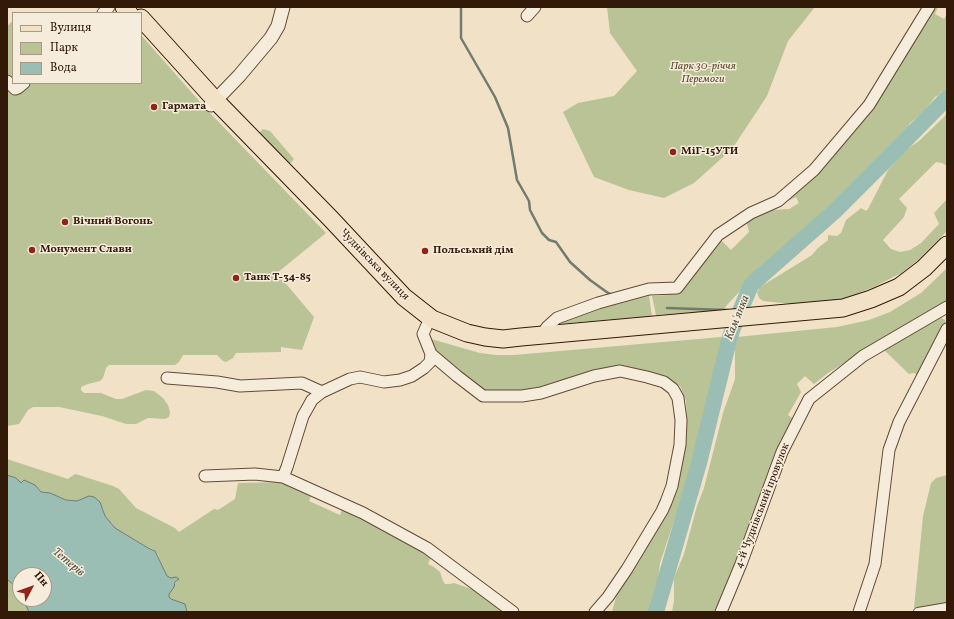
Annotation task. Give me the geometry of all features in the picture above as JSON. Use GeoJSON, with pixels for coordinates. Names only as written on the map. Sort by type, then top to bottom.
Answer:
{"type":"FeatureCollection","features":[{"type":"Feature","properties":{"kind":"main road","name":"Чуднівська вулиця"},"geometry":{"type":"LineString","coordinates":[[142,19],[213,103]]}},
{"type":"Feature","properties":{"kind":"main road","name":"Чуднівська вулиця"},"geometry":{"type":"LineString","coordinates":[[142,28],[390,292],[416,317],[467,333],[503,339],[688,326]]}},
{"type":"Feature","properties":{"kind":"main road"},"geometry":{"type":"LineString","coordinates":[[794,317],[843,308],[886,294],[899,287],[918,273],[947,245]]}},
{"type":"Feature","properties":{"kind":"main road"},"geometry":{"type":"LineString","coordinates":[[688,326],[794,317],[844,315],[876,305],[899,295],[929,273],[947,255]]}},
{"type":"Feature","properties":{"kind":"main road","name":"Чуднівська вулиця"},"geometry":{"type":"LineString","coordinates":[[428,321],[442,331],[480,343],[509,345],[688,326]]}},
{"type":"Feature","properties":{"kind":"street"},"geometry":{"type":"LineString","coordinates":[[213,103],[239,76],[271,38],[278,26],[283,7]]}},
{"type":"Feature","properties":{"kind":"street"},"geometry":{"type":"LineString","coordinates":[[528,16],[535,7]]}},
{"type":"Feature","properties":{"kind":"street"},"geometry":{"type":"LineString","coordinates":[[541,336],[547,327],[557,318],[598,303],[649,289],[677,288],[718,236],[751,213],[778,201],[814,170],[869,105],[929,7]]}},
{"type":"Feature","properties":{"kind":"street"},"geometry":{"type":"LineString","coordinates":[[7,80],[15,89],[23,84]]}},
{"type":"Feature","properties":{"kind":"street","name":"4-й Чуднівський провулок"},"geometry":{"type":"LineString","coordinates":[[721,612],[741,564],[782,452],[809,399],[863,356],[947,307]]}},
{"type":"Feature","properties":{"kind":"street"},"geometry":{"type":"LineString","coordinates":[[428,321],[423,334],[431,354],[483,396],[522,396],[541,393],[594,376],[620,371],[664,382],[673,389],[678,398],[681,420],[680,445],[672,486],[662,511],[627,569],[608,597],[595,612]]}},
{"type":"Feature","properties":{"kind":"street"},"geometry":{"type":"LineString","coordinates":[[859,612],[875,564],[888,450],[899,422],[947,329]]}},
{"type":"Feature","properties":{"kind":"street"},"geometry":{"type":"LineString","coordinates":[[283,477],[303,416],[312,400],[322,392],[350,378],[360,377],[384,382],[400,380],[412,376],[430,362],[431,354]]}},
{"type":"Feature","properties":{"kind":"street"},"geometry":{"type":"LineString","coordinates":[[167,378],[217,382],[240,386],[302,383],[322,392]]}},
{"type":"Feature","properties":{"kind":"street"},"geometry":{"type":"LineString","coordinates":[[205,476],[255,474],[283,477],[351,507],[427,548],[513,612]]}},
{"type":"Feature","properties":{"kind":"street"},"geometry":{"type":"LineString","coordinates":[[918,612],[947,607]]}},
{"type":"Feature","properties":{"kind":"green space","name":"Парк 30-річчя Перемоги"},"geometry":{"type":"Polygon","coordinates":[[[607,7],[815,7],[788,41],[767,96],[732,149],[694,183],[664,198],[629,190],[594,177],[563,112],[578,103],[614,96],[637,71],[610,33],[607,7]]]}},
{"type":"Feature","properties":{"kind":"green space"},"geometry":{"type":"Polygon","coordinates":[[[928,7],[938,7],[935,14],[944,19],[947,13],[947,90],[941,92],[935,97],[925,110],[909,124],[908,133],[897,142],[887,154],[861,179],[850,187],[844,198],[830,212],[830,220],[827,224],[817,225],[797,241],[787,256],[760,273],[740,291],[724,310],[656,315],[652,296],[668,295],[674,291],[721,240],[731,250],[749,232],[747,224],[748,220],[770,210],[789,209],[799,203],[796,197],[788,201],[786,200],[886,81],[891,80],[928,7]]]}},
{"type":"Feature","properties":{"kind":"green space","name":"Монумент Слави"},"geometry":{"type":"Polygon","coordinates":[[[12,22],[12,84],[142,84],[142,36],[208,111],[326,233],[277,273],[314,317],[302,350],[281,347],[281,352],[236,353],[233,358],[226,362],[217,355],[183,355],[179,362],[175,365],[109,365],[100,381],[81,387],[81,390],[84,393],[101,393],[116,399],[122,399],[146,390],[154,391],[163,398],[168,405],[170,412],[169,417],[165,419],[148,418],[136,424],[126,424],[102,416],[59,407],[33,407],[28,410],[19,424],[7,426],[7,26],[12,22]]]}},
{"type":"Feature","properties":{"kind":"green space"},"geometry":{"type":"Polygon","coordinates":[[[947,111],[947,166],[936,162],[899,199],[907,208],[904,217],[883,240],[891,249],[900,252],[910,250],[921,243],[939,224],[934,213],[947,199],[947,231],[918,260],[901,273],[874,287],[846,298],[833,301],[792,304],[763,301],[759,298],[757,292],[760,287],[812,255],[828,240],[828,235],[837,236],[841,233],[846,220],[861,208],[866,211],[888,170],[906,150],[919,141],[945,116],[947,111]]]}},
{"type":"Feature","properties":{"kind":"green space"},"geometry":{"type":"Polygon","coordinates":[[[263,129],[270,131],[294,159],[288,166],[257,135],[263,129]]]}},
{"type":"Feature","properties":{"kind":"green space"},"geometry":{"type":"Polygon","coordinates":[[[947,268],[947,307],[862,352],[828,373],[814,384],[805,376],[797,384],[801,392],[788,415],[794,419],[719,612],[672,612],[674,601],[674,578],[684,554],[697,506],[704,488],[723,413],[735,379],[735,349],[737,337],[837,327],[869,320],[890,312],[921,293],[947,268]]]}},
{"type":"Feature","properties":{"kind":"green space"},"geometry":{"type":"Polygon","coordinates":[[[649,296],[652,316],[557,324],[561,319],[649,296]]]}},
{"type":"Feature","properties":{"kind":"green space"},"geometry":{"type":"Polygon","coordinates":[[[941,318],[945,320],[946,325],[917,375],[914,373],[909,374],[884,350],[941,318]]]}},
{"type":"Feature","properties":{"kind":"green space"},"geometry":{"type":"Polygon","coordinates":[[[721,337],[721,356],[711,382],[713,395],[706,408],[709,420],[708,427],[699,442],[697,462],[684,491],[660,563],[658,579],[659,586],[652,612],[612,612],[616,597],[678,481],[686,446],[687,427],[686,401],[680,386],[669,379],[647,372],[555,385],[517,393],[487,391],[476,386],[436,353],[431,339],[480,353],[514,355],[721,337]]]}},
{"type":"Feature","properties":{"kind":"green space"},"geometry":{"type":"Polygon","coordinates":[[[7,459],[68,479],[75,474],[113,486],[119,489],[136,508],[175,528],[179,532],[214,509],[218,510],[235,499],[238,483],[285,482],[312,494],[309,501],[340,515],[343,507],[432,555],[428,564],[440,572],[445,584],[454,583],[477,591],[486,600],[492,601],[508,612],[187,612],[187,609],[180,602],[169,597],[169,594],[177,581],[176,577],[171,578],[167,576],[158,555],[153,549],[148,548],[115,528],[105,516],[103,509],[89,496],[77,501],[66,500],[50,493],[41,492],[35,485],[21,483],[16,478],[7,475],[7,459]]]}},
{"type":"Feature","properties":{"kind":"green space"},"geometry":{"type":"Polygon","coordinates":[[[947,475],[947,605],[914,608],[923,516],[931,483],[936,478],[947,475]]]}},
{"type":"Feature","properties":{"kind":"green space"},"geometry":{"type":"Polygon","coordinates":[[[7,579],[12,584],[12,607],[27,607],[29,612],[7,612],[7,579]]]}},
{"type":"Feature","properties":{"kind":"water","name":"Тетерів"},"geometry":{"type":"Polygon","coordinates":[[[7,475],[16,478],[21,483],[24,480],[35,485],[41,492],[50,493],[66,500],[77,501],[89,496],[94,497],[100,502],[105,516],[115,528],[155,551],[167,576],[171,578],[176,577],[179,579],[175,582],[169,597],[185,604],[187,612],[29,612],[27,607],[52,607],[52,567],[12,567],[12,584],[7,579],[7,475]]]}},
{"type":"Feature","properties":{"kind":"waterway"},"geometry":{"type":"LineString","coordinates":[[461,7],[461,38],[495,97],[508,128],[517,180],[529,201],[530,210],[542,233],[549,240],[556,242],[570,262],[590,280],[613,295]]}},
{"type":"Feature","properties":{"kind":"waterway","name":"Кам'янка"},"geometry":{"type":"LineString","coordinates":[[656,612],[699,463],[729,340],[751,285],[835,211],[947,98]]}},
{"type":"Feature","properties":{"kind":"waterway"},"geometry":{"type":"LineString","coordinates":[[667,308],[727,310]]}},
{"type":"Feature","properties":{"kind":"place","name":"Гармата"},"geometry":{"type":"Point","coordinates":[154,107]}},
{"type":"Feature","properties":{"kind":"place","name":"МіГ-15УТИ"},"geometry":{"type":"Point","coordinates":[673,152]}},
{"type":"Feature","properties":{"kind":"place","name":"Вічний Вогонь"},"geometry":{"type":"Point","coordinates":[65,222]}},
{"type":"Feature","properties":{"kind":"place","name":"Монумент Слави"},"geometry":{"type":"Point","coordinates":[32,250]}},
{"type":"Feature","properties":{"kind":"place","name":"Польський дім"},"geometry":{"type":"Point","coordinates":[425,251]}},
{"type":"Feature","properties":{"kind":"place","name":"Танк Т-34-85"},"geometry":{"type":"Point","coordinates":[236,278]}}]}
